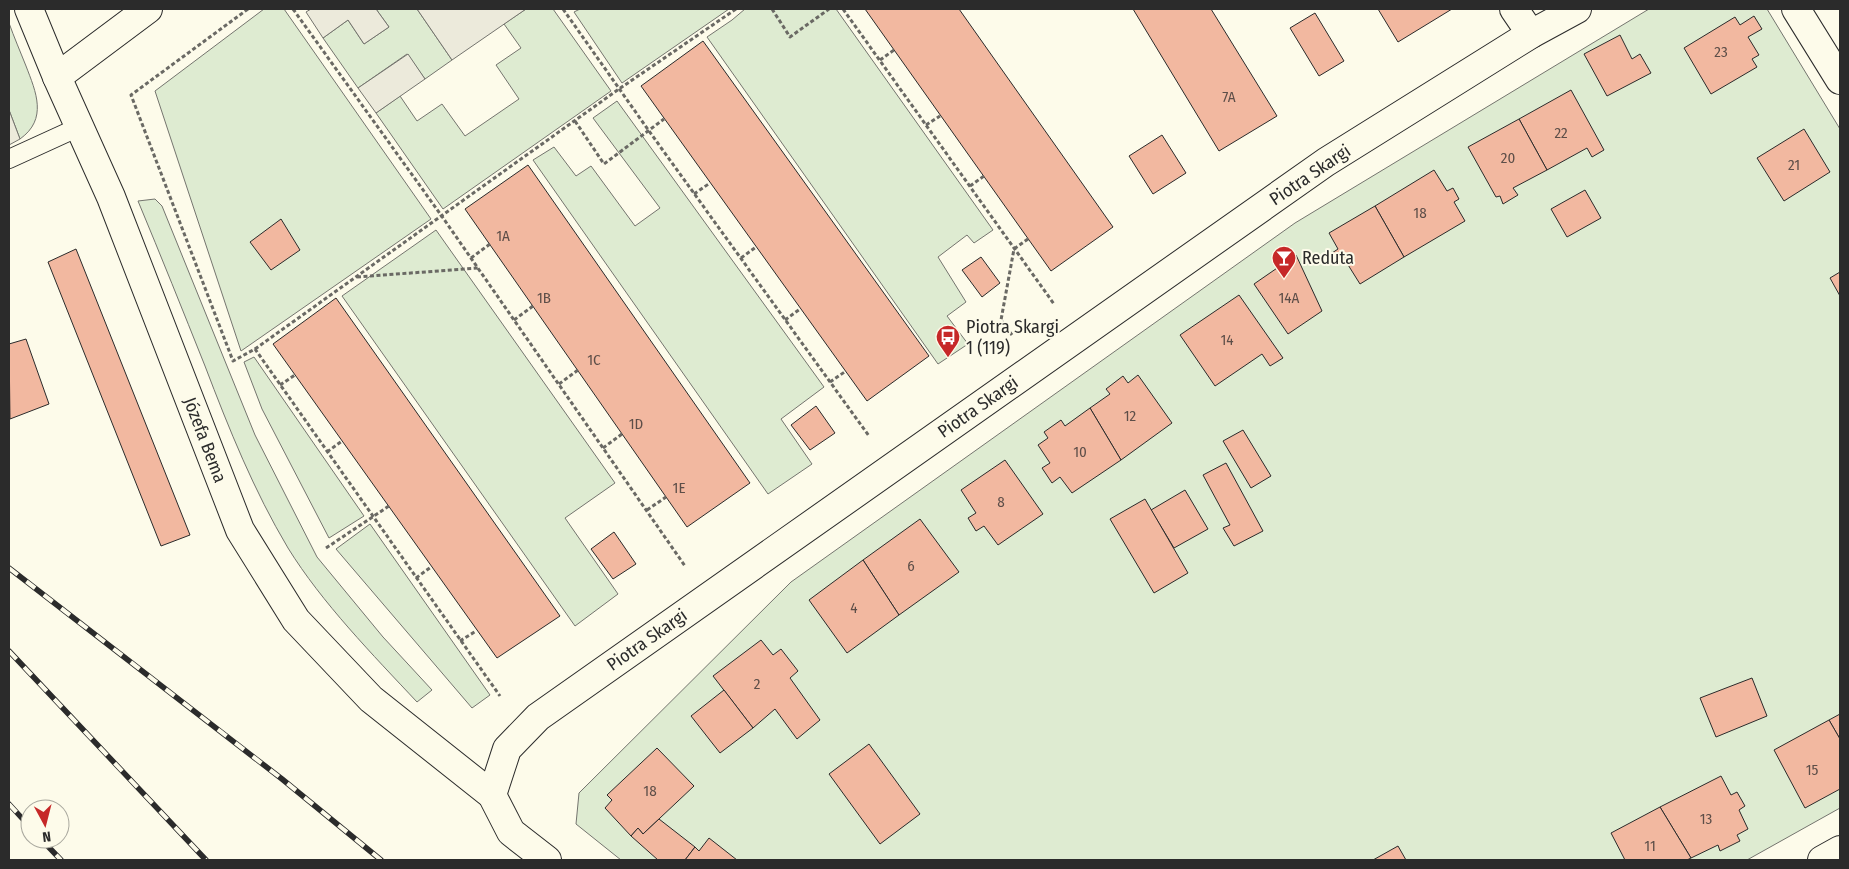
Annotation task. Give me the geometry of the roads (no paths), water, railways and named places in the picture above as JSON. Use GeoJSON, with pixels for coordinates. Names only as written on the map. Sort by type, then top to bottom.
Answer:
{"type":"FeatureCollection","features":[{"type":"Feature","properties":{"kind":"street","name":"Józefa Bema"},"geometry":{"type":"LineString","coordinates":[[29,9],[56,77],[111,197],[233,512],[245,538],[296,620],[337,663],[372,699],[492,795]]}},
{"type":"Feature","properties":{"kind":"street"},"geometry":{"type":"LineString","coordinates":[[56,77],[148,9]]}},
{"type":"Feature","properties":{"kind":"street"},"geometry":{"type":"LineString","coordinates":[[1514,9],[1531,34]]}},
{"type":"Feature","properties":{"kind":"street","name":"Piotra Skargi"},"geometry":{"type":"LineString","coordinates":[[492,795],[506,749],[538,717],[1326,162],[1531,34],[1577,9]]}},
{"type":"Feature","properties":{"kind":"street"},"geometry":{"type":"LineString","coordinates":[[1796,9],[1840,80]]}},
{"type":"Feature","properties":{"kind":"street"},"geometry":{"type":"LineString","coordinates":[[492,795],[511,832],[547,860]]}},
{"type":"Feature","properties":{"kind":"street"},"geometry":{"type":"LineString","coordinates":[[1822,860],[1840,850]]}},
{"type":"Feature","properties":{"kind":"lane"},"geometry":{"type":"LineString","coordinates":[[9,159],[79,127]]}},
{"type":"Feature","properties":{"kind":"railway"},"geometry":{"type":"LineString","coordinates":[[9,568],[282,779],[381,860]]}},
{"type":"Feature","properties":{"kind":"railway"},"geometry":{"type":"LineString","coordinates":[[9,651],[206,860]]}},
{"type":"Feature","properties":{"kind":"railway"},"geometry":{"type":"LineString","coordinates":[[9,804],[20,816]]}},
{"type":"Feature","properties":{"kind":"railway"},"geometry":{"type":"LineString","coordinates":[[51,849],[61,860]]}},
{"type":"Feature","properties":{"kind":"place","name":"Reduta"},"geometry":{"type":"Point","coordinates":[1284,279]}},
{"type":"Feature","properties":{"kind":"place","name":"Piotra Skargi 1 (119)"},"geometry":{"type":"Point","coordinates":[948,358]}}]}
